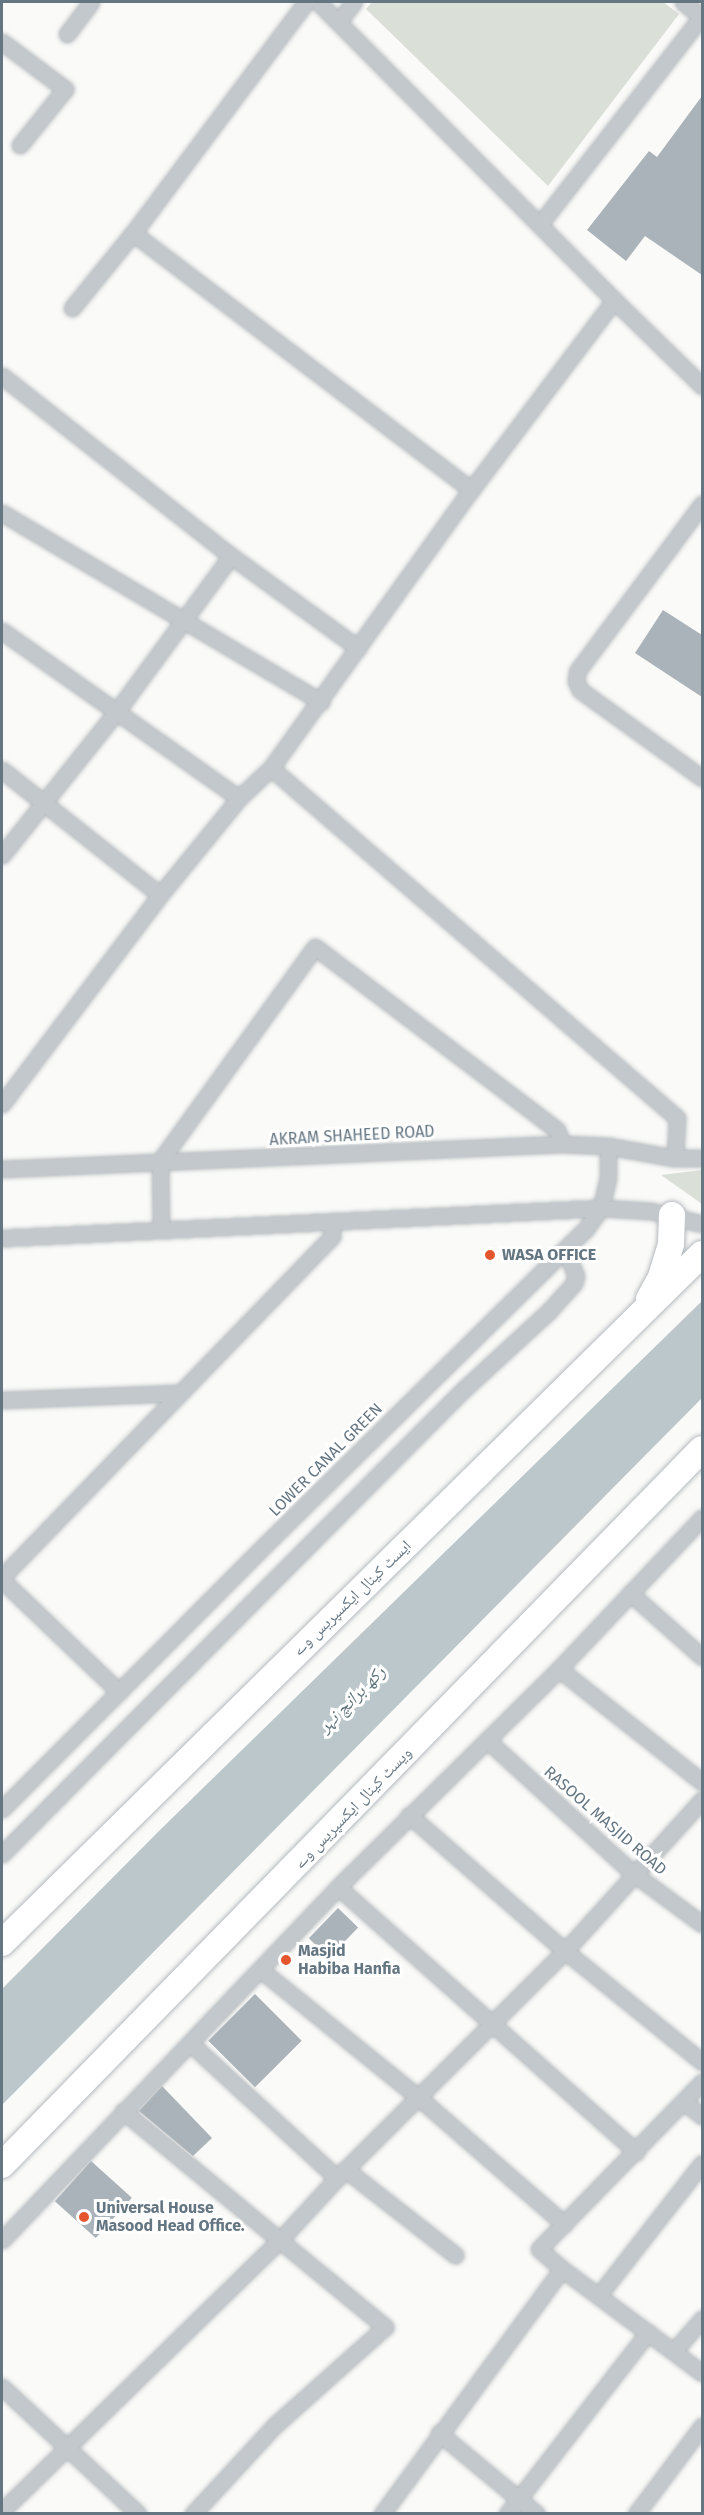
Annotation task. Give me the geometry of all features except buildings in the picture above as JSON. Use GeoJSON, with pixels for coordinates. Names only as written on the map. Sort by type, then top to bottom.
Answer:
{"type":"FeatureCollection","features":[{"type":"Feature","properties":{"kind":"main road"},"geometry":{"type":"LineString","coordinates":[[604,1351],[642,1311],[661,1277],[671,1244],[672,1215]]}},
{"type":"Feature","properties":{"kind":"main road","name":"ایسٹ کینال ایکسپریس وے"},"geometry":{"type":"LineString","coordinates":[[2,1943],[702,1254]]}},
{"type":"Feature","properties":{"kind":"main road","name":"ویسٹ کینال ایکسپریس وے"},"geometry":{"type":"LineString","coordinates":[[2,2165],[702,1449]]}},
{"type":"Feature","properties":{"kind":"street"},"geometry":{"type":"LineString","coordinates":[[67,34],[91,2]]}},
{"type":"Feature","properties":{"kind":"street"},"geometry":{"type":"LineString","coordinates":[[72,308],[133,233],[306,2]]}},
{"type":"Feature","properties":{"kind":"street"},"geometry":{"type":"LineString","coordinates":[[318,2],[702,386]]}},
{"type":"Feature","properties":{"kind":"street"},"geometry":{"type":"LineString","coordinates":[[339,21],[354,2]]}},
{"type":"Feature","properties":{"kind":"street"},"geometry":{"type":"LineString","coordinates":[[540,224],[702,16],[683,2]]}},
{"type":"Feature","properties":{"kind":"street"},"geometry":{"type":"LineString","coordinates":[[2,42],[65,89],[20,145]]}},
{"type":"Feature","properties":{"kind":"street"},"geometry":{"type":"LineString","coordinates":[[133,233],[471,490]]}},
{"type":"Feature","properties":{"kind":"street"},"geometry":{"type":"LineString","coordinates":[[2,1104],[160,895],[239,798],[271,768],[321,702],[471,490],[614,300]]}},
{"type":"Feature","properties":{"kind":"street"},"geometry":{"type":"LineString","coordinates":[[2,376],[231,556],[358,648]]}},
{"type":"Feature","properties":{"kind":"street"},"geometry":{"type":"LineString","coordinates":[[702,504],[577,672],[576,681],[580,690],[702,778]]}},
{"type":"Feature","properties":{"kind":"street"},"geometry":{"type":"LineString","coordinates":[[2,513],[321,702]]}},
{"type":"Feature","properties":{"kind":"street"},"geometry":{"type":"LineString","coordinates":[[2,855],[117,711],[231,556]]}},
{"type":"Feature","properties":{"kind":"street"},"geometry":{"type":"LineString","coordinates":[[2,631],[239,798]]}},
{"type":"Feature","properties":{"kind":"street"},"geometry":{"type":"LineString","coordinates":[[271,768],[677,1118],[675,1158]]}},
{"type":"Feature","properties":{"kind":"street"},"geometry":{"type":"LineString","coordinates":[[2,770],[160,895]]}},
{"type":"Feature","properties":{"kind":"street"},"geometry":{"type":"LineString","coordinates":[[161,1230],[160,1161],[315,947],[557,1130],[562,1144]]}},
{"type":"Feature","properties":{"kind":"street","name":"AKRAM SHAHEED ROAD"},"geometry":{"type":"LineString","coordinates":[[2,1169],[562,1144],[608,1146],[675,1158],[702,1158]]}},
{"type":"Feature","properties":{"kind":"street"},"geometry":{"type":"LineString","coordinates":[[601,1208],[608,1178],[608,1146]]}},
{"type":"Feature","properties":{"kind":"street"},"geometry":{"type":"LineString","coordinates":[[2,1238],[601,1208],[672,1215],[702,1224]]}},
{"type":"Feature","properties":{"kind":"street","name":"LOWER CANAL GREEN"},"geometry":{"type":"LineString","coordinates":[[2,1809],[585,1230],[601,1208]]}},
{"type":"Feature","properties":{"kind":"street"},"geometry":{"type":"LineString","coordinates":[[118,1692],[2,1578],[178,1393],[333,1236],[332,1221]]}},
{"type":"Feature","properties":{"kind":"street"},"geometry":{"type":"LineString","coordinates":[[2,1854],[462,1391],[549,1311],[574,1283],[576,1276],[569,1259],[562,1252]]}},
{"type":"Feature","properties":{"kind":"street"},"geometry":{"type":"LineString","coordinates":[[4,1402],[178,1393]]}},
{"type":"Feature","properties":{"kind":"street"},"geometry":{"type":"LineString","coordinates":[[2,2240],[338,1887],[559,1669],[702,1518]]}},
{"type":"Feature","properties":{"kind":"street"},"geometry":{"type":"LineString","coordinates":[[630,1593],[702,1657]]}},
{"type":"Feature","properties":{"kind":"street"},"geometry":{"type":"LineString","coordinates":[[559,1669],[702,1782]]}},
{"type":"Feature","properties":{"kind":"street","name":"RASOOL MASJID ROAD"},"geometry":{"type":"LineString","coordinates":[[487,1740],[634,1874],[702,1924]]}},
{"type":"Feature","properties":{"kind":"street"},"geometry":{"type":"LineString","coordinates":[[2,2511],[64,2447],[280,2240],[341,2173],[565,1951],[702,1800]]}},
{"type":"Feature","properties":{"kind":"street"},"geometry":{"type":"LineString","coordinates":[[409,1815],[565,1951],[702,2062]]}},
{"type":"Feature","properties":{"kind":"street"},"geometry":{"type":"LineString","coordinates":[[338,1887],[636,2152]]}},
{"type":"Feature","properties":{"kind":"street"},"geometry":{"type":"LineString","coordinates":[[261,1970],[417,2097],[564,2224]]}},
{"type":"Feature","properties":{"kind":"street"},"geometry":{"type":"LineString","coordinates":[[190,2043],[341,2173],[455,2255]]}},
{"type":"Feature","properties":{"kind":"street"},"geometry":{"type":"LineString","coordinates":[[702,2082],[539,2249],[562,2269],[702,2373]]}},
{"type":"Feature","properties":{"kind":"street"},"geometry":{"type":"LineString","coordinates":[[684,2102],[702,2116]]}},
{"type":"Feature","properties":{"kind":"street"},"geometry":{"type":"LineString","coordinates":[[123,2111],[385,2327],[275,2425],[193,2514]]}},
{"type":"Feature","properties":{"kind":"street"},"geometry":{"type":"LineString","coordinates":[[599,2295],[702,2163]]}},
{"type":"Feature","properties":{"kind":"street"},"geometry":{"type":"LineString","coordinates":[[382,2514],[439,2433],[562,2269]]}},
{"type":"Feature","properties":{"kind":"street"},"geometry":{"type":"LineString","coordinates":[[674,2351],[702,2319]]}},
{"type":"Feature","properties":{"kind":"street"},"geometry":{"type":"LineString","coordinates":[[507,2514],[648,2332]]}},
{"type":"Feature","properties":{"kind":"street"},"geometry":{"type":"LineString","coordinates":[[2,2387],[138,2514]]}},
{"type":"Feature","properties":{"kind":"street"},"geometry":{"type":"LineString","coordinates":[[636,2514],[702,2426]]}},
{"type":"Feature","properties":{"kind":"street"},"geometry":{"type":"LineString","coordinates":[[439,2433],[537,2514]]}},
{"type":"Feature","properties":{"kind":"shaded area"},"geometry":{"type":"Polygon","coordinates":[[[372,2],[663,2],[679,14],[548,186],[366,9],[372,2]]]}},
{"type":"Feature","properties":{"kind":"shaded area"},"geometry":{"type":"Polygon","coordinates":[[[702,1170],[702,1204],[661,1175],[702,1170]]]}},
{"type":"Feature","properties":{"kind":"water","name":"رکھ برانچ نہر"},"geometry":{"type":"Polygon","coordinates":[[[702,1301],[702,1398],[2,2105],[2,1989],[160,1830],[702,1301]]]}},
{"type":"Feature","properties":{"kind":"place","name":"WASA OFFICE"},"geometry":{"type":"Point","coordinates":[490,1255]}},
{"type":"Feature","properties":{"kind":"place","name":"Masjid Habiba Hanfia"},"geometry":{"type":"Point","coordinates":[286,1960]}},
{"type":"Feature","properties":{"kind":"place","name":"Universal House Masood Head Office."},"geometry":{"type":"Point","coordinates":[84,2217]}}]}
